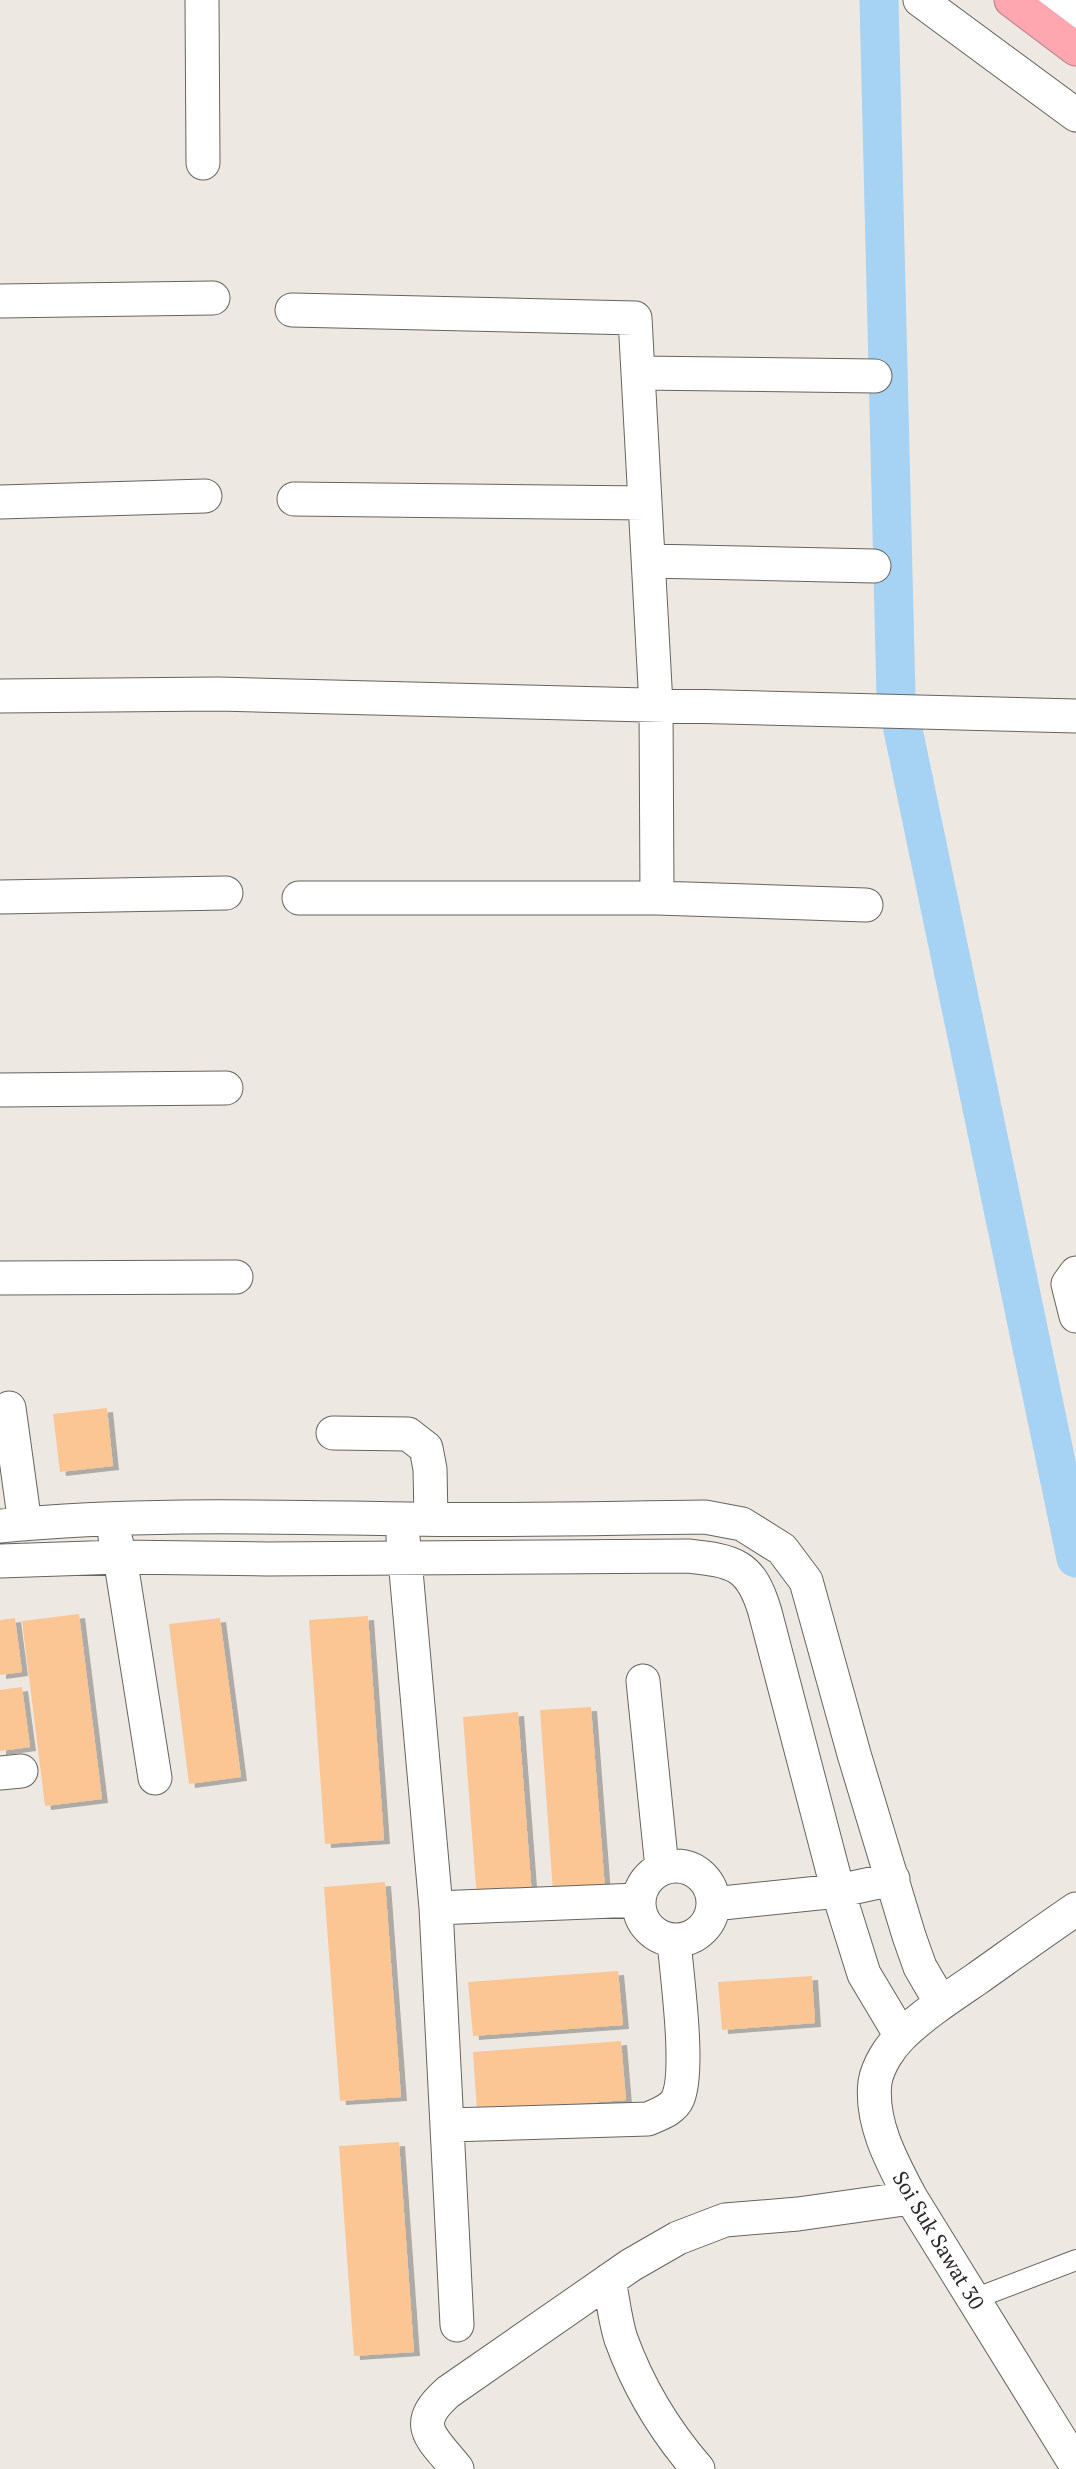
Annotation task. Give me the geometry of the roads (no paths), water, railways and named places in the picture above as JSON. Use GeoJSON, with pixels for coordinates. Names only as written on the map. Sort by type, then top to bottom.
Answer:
{"type":"FeatureCollection","features":[{"type":"Feature","properties":{"kind":"highway"},"geometry":{"type":"LineString","coordinates":[[1011,0],[1076,49]]}},
{"type":"Feature","properties":{"kind":"street"},"geometry":{"type":"LineString","coordinates":[[202,0],[203,163]]}},
{"type":"Feature","properties":{"kind":"street"},"geometry":{"type":"LineString","coordinates":[[920,0],[1076,115]]}},
{"type":"Feature","properties":{"kind":"street"},"geometry":{"type":"LineString","coordinates":[[1054,0],[1076,16]]}},
{"type":"Feature","properties":{"kind":"street"},"geometry":{"type":"LineString","coordinates":[[0,301],[213,298]]}},
{"type":"Feature","properties":{"kind":"street"},"geometry":{"type":"LineString","coordinates":[[292,310],[635,318],[656,705],[657,898]]}},
{"type":"Feature","properties":{"kind":"street"},"geometry":{"type":"LineString","coordinates":[[639,373],[875,376]]}},
{"type":"Feature","properties":{"kind":"street"},"geometry":{"type":"LineString","coordinates":[[0,502],[206,496]]}},
{"type":"Feature","properties":{"kind":"street"},"geometry":{"type":"LineString","coordinates":[[294,499],[645,503]]}},
{"type":"Feature","properties":{"kind":"street"},"geometry":{"type":"LineString","coordinates":[[649,561],[874,566]]}},
{"type":"Feature","properties":{"kind":"street"},"geometry":{"type":"LineString","coordinates":[[0,696],[218,694],[1076,716]]}},
{"type":"Feature","properties":{"kind":"street"},"geometry":{"type":"LineString","coordinates":[[0,897],[226,893]]}},
{"type":"Feature","properties":{"kind":"street"},"geometry":{"type":"LineString","coordinates":[[299,898],[657,898],[866,905]]}},
{"type":"Feature","properties":{"kind":"street"},"geometry":{"type":"LineString","coordinates":[[0,1090],[226,1088]]}},
{"type":"Feature","properties":{"kind":"street"},"geometry":{"type":"LineString","coordinates":[[1076,1273],[1068,1284],[1076,1316]]}},
{"type":"Feature","properties":{"kind":"street"},"geometry":{"type":"LineString","coordinates":[[0,1278],[236,1277]]}},
{"type":"Feature","properties":{"kind":"street"},"geometry":{"type":"LineString","coordinates":[[9,1408],[13,1525],[259,1516],[416,1519],[705,1517],[742,1524],[782,1549],[806,1581],[854,1754],[920,1967],[941,2003]]}},
{"type":"Feature","properties":{"kind":"street"},"geometry":{"type":"LineString","coordinates":[[333,1433],[408,1434],[426,1448],[430,1469],[404,1558],[436,1908],[457,2325]]}},
{"type":"Feature","properties":{"kind":"street"},"geometry":{"type":"LineString","coordinates":[[111,1520],[120,1557],[155,1778]]}},
{"type":"Feature","properties":{"kind":"street"},"geometry":{"type":"LineString","coordinates":[[0,1561],[120,1557],[688,1556],[722,1560],[747,1573],[758,1589],[765,1612],[838,1891],[864,1974],[901,2036]]}},
{"type":"Feature","properties":{"kind":"street"},"geometry":{"type":"LineString","coordinates":[[643,1681],[662,1868]]}},
{"type":"Feature","properties":{"kind":"street"},"geometry":{"type":"LineString","coordinates":[[676,1866],[690,1869],[703,1877],[711,1890],[713,1904],[710,1918],[702,1930],[689,1938],[674,1941],[659,1937],[647,1927],[639,1914],[638,1900],[642,1887],[650,1875],[662,1868],[676,1866]]}},
{"type":"Feature","properties":{"kind":"street"},"geometry":{"type":"LineString","coordinates":[[713,1904],[838,1891],[893,1879]]}},
{"type":"Feature","properties":{"kind":"street"},"geometry":{"type":"LineString","coordinates":[[436,1908],[638,1900]]}},
{"type":"Feature","properties":{"kind":"street","name":"Soi Suk Sawat 30"},"geometry":{"type":"LineString","coordinates":[[1076,1909],[941,2003],[901,2036],[882,2061],[876,2081],[875,2098],[878,2123],[890,2159],[910,2198],[975,2299],[1076,2465]]}},
{"type":"Feature","properties":{"kind":"street"},"geometry":{"type":"LineString","coordinates":[[448,2125],[648,2119],[668,2111],[677,2100],[684,2075],[674,1941]]}},
{"type":"Feature","properties":{"kind":"street"},"geometry":{"type":"LineString","coordinates":[[457,2469],[429,2433],[426,2420],[432,2406],[448,2392],[609,2280],[678,2238],[725,2220],[798,2214],[910,2198]]}},
{"type":"Feature","properties":{"kind":"street"},"geometry":{"type":"LineString","coordinates":[[609,2280],[621,2337],[639,2381],[673,2440],[698,2469]]}},
{"type":"Feature","properties":{"kind":"lane"},"geometry":{"type":"LineString","coordinates":[[975,2299],[1076,2260]]}},
{"type":"Feature","properties":{"kind":"waterway"},"geometry":{"type":"LineString","coordinates":[[879,0],[896,696],[1076,1558]]}}]}
